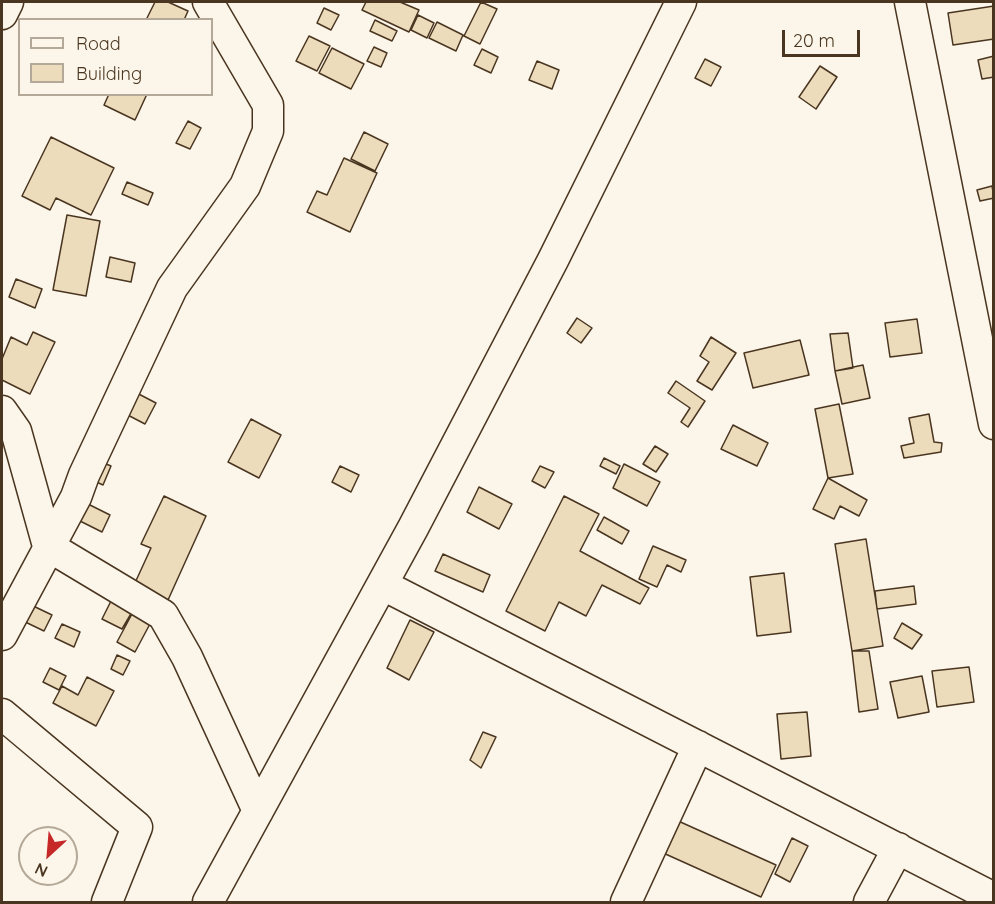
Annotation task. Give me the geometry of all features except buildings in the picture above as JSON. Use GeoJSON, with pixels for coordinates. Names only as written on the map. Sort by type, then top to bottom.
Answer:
{"type":"FeatureCollection","features":[{"type":"Feature","properties":{"kind":"street"},"geometry":{"type":"LineString","coordinates":[[2,14],[8,2]]}},
{"type":"Feature","properties":{"kind":"street"},"geometry":{"type":"LineString","coordinates":[[2,635],[48,546],[76,498],[84,475],[172,288],[245,186],[268,131],[268,105],[208,2]]}},
{"type":"Feature","properties":{"kind":"street"},"geometry":{"type":"LineString","coordinates":[[208,903],[383,585],[554,260],[681,2]]}},
{"type":"Feature","properties":{"kind":"street"},"geometry":{"type":"LineString","coordinates":[[910,2],[993,424]]}},
{"type":"Feature","properties":{"kind":"street"},"geometry":{"type":"LineString","coordinates":[[2,411],[16,431],[48,546],[163,615],[187,657],[258,811]]}},
{"type":"Feature","properties":{"kind":"street"},"geometry":{"type":"LineString","coordinates":[[383,585],[993,898]]}},
{"type":"Feature","properties":{"kind":"street"},"geometry":{"type":"LineString","coordinates":[[2,714],[137,827],[106,903]]}},
{"type":"Feature","properties":{"kind":"street"},"geometry":{"type":"LineString","coordinates":[[626,903],[698,746]]}},
{"type":"Feature","properties":{"kind":"street"},"geometry":{"type":"LineString","coordinates":[[869,903],[898,849]]}}]}
